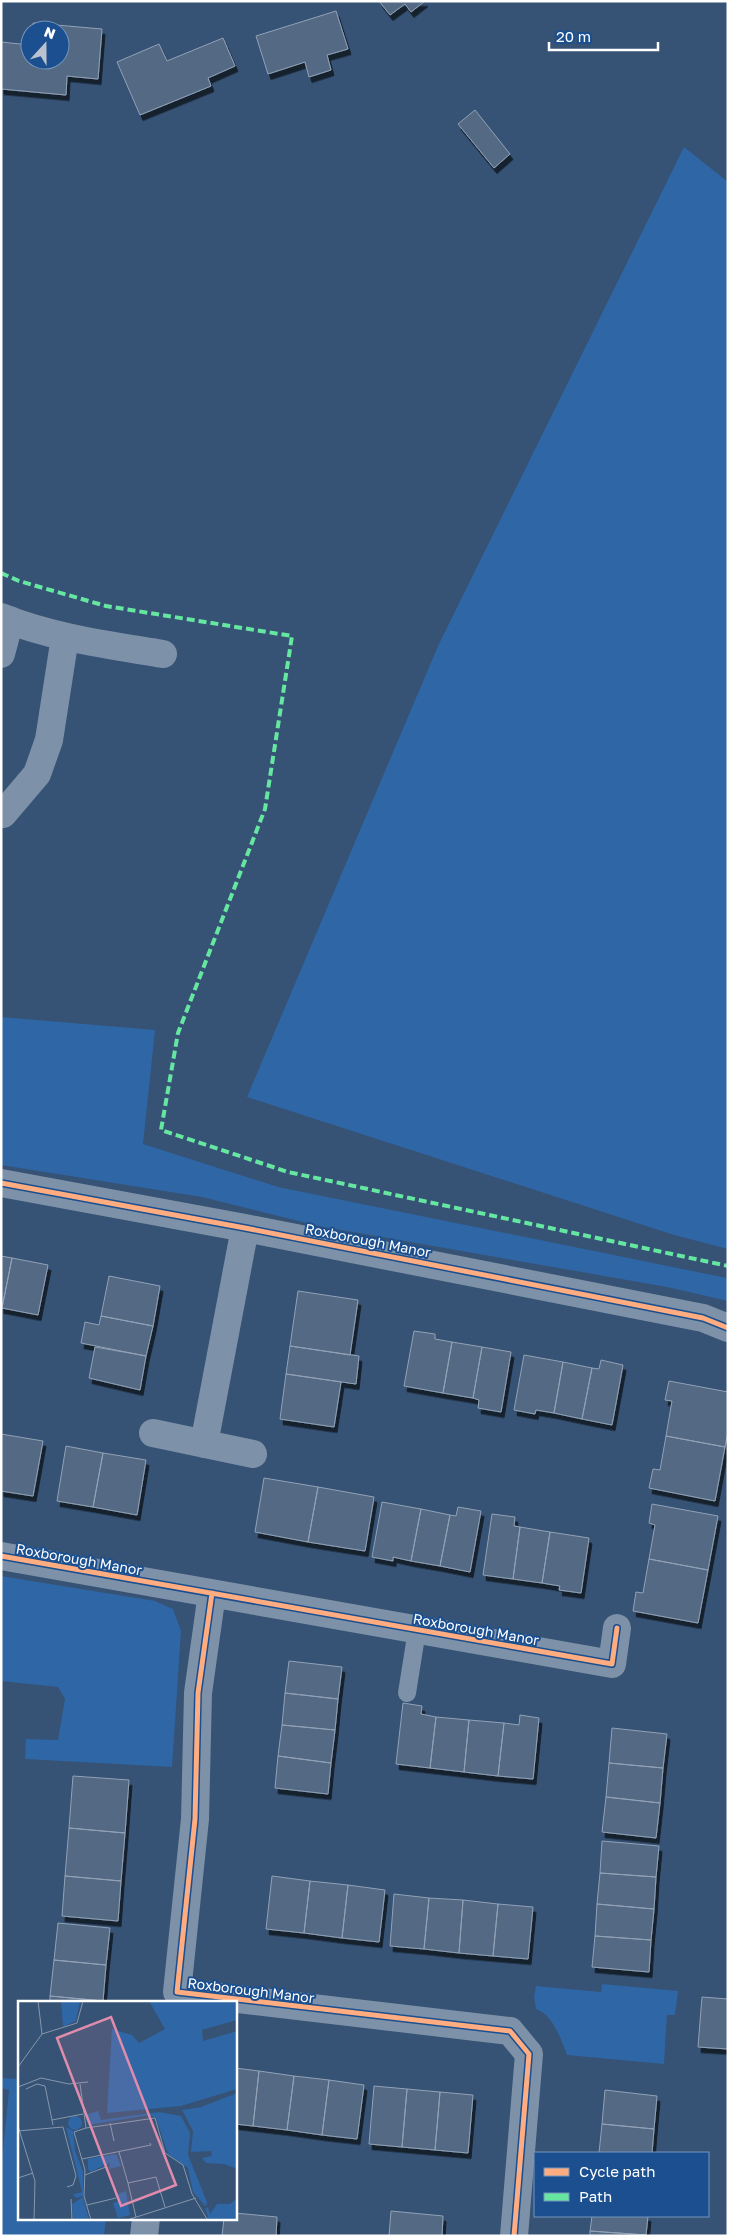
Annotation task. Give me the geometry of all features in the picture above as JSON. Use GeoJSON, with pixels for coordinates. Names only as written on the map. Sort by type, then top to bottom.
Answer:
{"type":"FeatureCollection","features":[{"type":"Feature","properties":{"kind":"street"},"geometry":{"type":"LineString","coordinates":[[1,654],[6,618],[65,637],[163,654]]}},
{"type":"Feature","properties":{"kind":"street"},"geometry":{"type":"LineString","coordinates":[[2,815],[37,774],[49,740],[65,637]]}},
{"type":"Feature","properties":{"kind":"street","name":"Roxborough Manor"},"geometry":{"type":"LineString","coordinates":[[1,1183],[245,1228],[703,1318],[728,1328]]}},
{"type":"Feature","properties":{"kind":"street"},"geometry":{"type":"LineString","coordinates":[[204,1444],[245,1228]]}},
{"type":"Feature","properties":{"kind":"street"},"geometry":{"type":"LineString","coordinates":[[153,1433],[253,1454]]}},
{"type":"Feature","properties":{"kind":"street","name":"Roxborough Manor"},"geometry":{"type":"LineString","coordinates":[[1,1556],[612,1664],[617,1628]]}},
{"type":"Feature","properties":{"kind":"street","name":"Roxborough Manor"},"geometry":{"type":"LineString","coordinates":[[212,1593],[198,1693],[195,1819],[196,1881],[177,1997],[216,2001]]}},
{"type":"Feature","properties":{"kind":"street","name":"Roxborough Manor"},"geometry":{"type":"LineString","coordinates":[[236,2003],[510,2031],[529,2054],[514,2236]]}},
{"type":"Feature","properties":{"kind":"street"},"geometry":{"type":"LineString","coordinates":[[144,2236],[146,2220]]}},
{"type":"Feature","properties":{"kind":"lane"},"geometry":{"type":"LineString","coordinates":[[406,1693],[418,1630]]}},
{"type":"Feature","properties":{"kind":"shaded area"},"geometry":{"type":"Polygon","coordinates":[[[684,147],[728,182],[728,1249],[674,1235],[247,1097],[438,646],[684,147]]]}},
{"type":"Feature","properties":{"kind":"shaded area"},"geometry":{"type":"Polygon","coordinates":[[[1,1017],[155,1030],[143,1144],[278,1187],[727,1278],[728,1301],[667,1287],[319,1226],[202,1197],[1,1165],[1,1017]]]}},
{"type":"Feature","properties":{"kind":"shaded area"},"geometry":{"type":"Polygon","coordinates":[[[1,1576],[155,1601],[173,1609],[181,1631],[172,1767],[25,1759],[26,1739],[58,1740],[65,1699],[58,1687],[1,1681],[1,1576]]]}},
{"type":"Feature","properties":{"kind":"shaded area"},"geometry":{"type":"Polygon","coordinates":[[[602,1984],[678,1991],[675,2015],[667,2015],[664,2064],[567,2055],[552,2022],[547,2016],[536,2009],[534,1997],[536,1986],[601,1992],[602,1984]]]}},
{"type":"Feature","properties":{"kind":"shaded area"},"geometry":{"type":"Polygon","coordinates":[[[1,2078],[18,2079],[18,2220],[106,2220],[104,2236],[1,2236],[1,2170],[9,2090],[1,2088],[1,2078]]]}},
{"type":"Feature","properties":{"kind":"building"},"geometry":{"type":"Polygon","coordinates":[[[379,1],[425,1],[411,12],[405,4],[390,15],[379,1]]]}},
{"type":"Feature","properties":{"kind":"building"},"geometry":{"type":"Polygon","coordinates":[[[336,11],[348,49],[327,55],[331,70],[309,77],[305,62],[268,74],[256,36],[336,11]]]}},
{"type":"Feature","properties":{"kind":"building"},"geometry":{"type":"Polygon","coordinates":[[[70,26],[102,29],[98,79],[67,76],[66,95],[1,89],[1,42],[20,44],[20,70],[70,70],[70,26]]]}},
{"type":"Feature","properties":{"kind":"building"},"geometry":{"type":"Polygon","coordinates":[[[223,38],[235,66],[208,78],[211,86],[140,115],[117,62],[159,44],[167,61],[223,38]]]}},
{"type":"Feature","properties":{"kind":"building"},"geometry":{"type":"Polygon","coordinates":[[[475,110],[510,154],[494,168],[458,124],[475,110]]]}},
{"type":"Feature","properties":{"kind":"building"},"geometry":{"type":"Polygon","coordinates":[[[1,1256],[12,1258],[2,1308],[1,1308],[1,1256]]]}},
{"type":"Feature","properties":{"kind":"building"},"geometry":{"type":"Polygon","coordinates":[[[12,1258],[48,1265],[38,1315],[2,1308],[12,1258]]]}},
{"type":"Feature","properties":{"kind":"building"},"geometry":{"type":"Polygon","coordinates":[[[109,1276],[160,1286],[153,1326],[101,1316],[109,1276]]]}},
{"type":"Feature","properties":{"kind":"building"},"geometry":{"type":"Polygon","coordinates":[[[298,1291],[358,1300],[350,1355],[290,1346],[298,1291]]]}},
{"type":"Feature","properties":{"kind":"building"},"geometry":{"type":"Polygon","coordinates":[[[101,1316],[153,1326],[146,1356],[81,1343],[85,1322],[99,1325],[101,1316]]]}},
{"type":"Feature","properties":{"kind":"building"},"geometry":{"type":"Polygon","coordinates":[[[414,1331],[435,1334],[435,1339],[452,1342],[443,1393],[404,1386],[414,1331]]]}},
{"type":"Feature","properties":{"kind":"building"},"geometry":{"type":"Polygon","coordinates":[[[452,1342],[482,1347],[473,1398],[443,1393],[452,1342]]]}},
{"type":"Feature","properties":{"kind":"building"},"geometry":{"type":"Polygon","coordinates":[[[290,1346],[359,1356],[356,1384],[286,1374],[290,1346]]]}},
{"type":"Feature","properties":{"kind":"building"},"geometry":{"type":"Polygon","coordinates":[[[95,1347],[146,1356],[140,1390],[89,1378],[95,1347]]]}},
{"type":"Feature","properties":{"kind":"building"},"geometry":{"type":"Polygon","coordinates":[[[482,1347],[511,1352],[501,1412],[478,1408],[479,1400],[473,1398],[482,1347]]]}},
{"type":"Feature","properties":{"kind":"building"},"geometry":{"type":"Polygon","coordinates":[[[524,1355],[563,1362],[554,1413],[536,1410],[535,1414],[514,1410],[524,1355]]]}},
{"type":"Feature","properties":{"kind":"building"},"geometry":{"type":"Polygon","coordinates":[[[601,1360],[623,1365],[612,1425],[582,1419],[592,1368],[599,1369],[601,1360]]]}},
{"type":"Feature","properties":{"kind":"building"},"geometry":{"type":"Polygon","coordinates":[[[563,1362],[592,1368],[582,1419],[554,1413],[563,1362]]]}},
{"type":"Feature","properties":{"kind":"building"},"geometry":{"type":"Polygon","coordinates":[[[286,1374],[341,1382],[334,1427],[280,1419],[286,1374]]]}},
{"type":"Feature","properties":{"kind":"building"},"geometry":{"type":"Polygon","coordinates":[[[669,1381],[728,1392],[728,1432],[725,1447],[666,1436],[672,1401],[665,1400],[669,1381]]]}},
{"type":"Feature","properties":{"kind":"building"},"geometry":{"type":"Polygon","coordinates":[[[1,1434],[43,1441],[33,1496],[1,1491],[1,1434]]]}},
{"type":"Feature","properties":{"kind":"building"},"geometry":{"type":"Polygon","coordinates":[[[666,1436],[725,1447],[715,1501],[649,1488],[653,1469],[660,1470],[666,1436]]]}},
{"type":"Feature","properties":{"kind":"building"},"geometry":{"type":"Polygon","coordinates":[[[66,1446],[103,1453],[93,1507],[57,1501],[66,1446]]]}},
{"type":"Feature","properties":{"kind":"building"},"geometry":{"type":"Polygon","coordinates":[[[103,1453],[146,1460],[137,1515],[93,1507],[103,1453]]]}},
{"type":"Feature","properties":{"kind":"building"},"geometry":{"type":"Polygon","coordinates":[[[264,1478],[318,1487],[308,1542],[255,1532],[264,1478]]]}},
{"type":"Feature","properties":{"kind":"building"},"geometry":{"type":"Polygon","coordinates":[[[318,1487],[374,1497],[365,1551],[308,1542],[318,1487]]]}},
{"type":"Feature","properties":{"kind":"building"},"geometry":{"type":"Polygon","coordinates":[[[382,1502],[421,1509],[411,1561],[393,1557],[393,1561],[372,1557],[382,1502]]]}},
{"type":"Feature","properties":{"kind":"building"},"geometry":{"type":"Polygon","coordinates":[[[652,1504],[718,1516],[708,1570],[649,1559],[655,1525],[649,1523],[652,1504]]]}},
{"type":"Feature","properties":{"kind":"building"},"geometry":{"type":"Polygon","coordinates":[[[458,1507],[481,1511],[470,1572],[440,1566],[450,1515],[456,1516],[458,1507]]]}},
{"type":"Feature","properties":{"kind":"building"},"geometry":{"type":"Polygon","coordinates":[[[421,1509],[450,1515],[440,1566],[411,1561],[421,1509]]]}},
{"type":"Feature","properties":{"kind":"building"},"geometry":{"type":"Polygon","coordinates":[[[492,1514],[515,1517],[514,1526],[520,1527],[513,1579],[483,1575],[492,1514]]]}},
{"type":"Feature","properties":{"kind":"building"},"geometry":{"type":"Polygon","coordinates":[[[520,1527],[550,1532],[542,1583],[513,1579],[520,1527]]]}},
{"type":"Feature","properties":{"kind":"building"},"geometry":{"type":"Polygon","coordinates":[[[550,1532],[589,1538],[581,1593],[559,1590],[560,1586],[542,1583],[550,1532]]]}},
{"type":"Feature","properties":{"kind":"building"},"geometry":{"type":"Polygon","coordinates":[[[649,1559],[708,1570],[698,1623],[633,1611],[636,1592],[643,1593],[649,1559]]]}},
{"type":"Feature","properties":{"kind":"building"},"geometry":{"type":"Polygon","coordinates":[[[289,1661],[342,1667],[338,1699],[285,1693],[289,1661]]]}},
{"type":"Feature","properties":{"kind":"building"},"geometry":{"type":"Polygon","coordinates":[[[285,1693],[338,1699],[335,1730],[282,1725],[285,1693]]]}},
{"type":"Feature","properties":{"kind":"building"},"geometry":{"type":"Polygon","coordinates":[[[403,1703],[422,1706],[421,1714],[436,1717],[430,1768],[396,1764],[403,1703]]]}},
{"type":"Feature","properties":{"kind":"building"},"geometry":{"type":"Polygon","coordinates":[[[520,1715],[539,1718],[533,1779],[498,1776],[504,1723],[519,1725],[520,1715]]]}},
{"type":"Feature","properties":{"kind":"building"},"geometry":{"type":"Polygon","coordinates":[[[436,1717],[469,1720],[464,1772],[430,1768],[436,1717]]]}},
{"type":"Feature","properties":{"kind":"building"},"geometry":{"type":"Polygon","coordinates":[[[469,1720],[504,1723],[498,1776],[464,1772],[469,1720]]]}},
{"type":"Feature","properties":{"kind":"building"},"geometry":{"type":"Polygon","coordinates":[[[282,1725],[335,1730],[331,1763],[278,1756],[282,1725]]]}},
{"type":"Feature","properties":{"kind":"building"},"geometry":{"type":"Polygon","coordinates":[[[612,1728],[667,1734],[663,1768],[609,1763],[612,1728]]]}},
{"type":"Feature","properties":{"kind":"building"},"geometry":{"type":"Polygon","coordinates":[[[278,1756],[331,1763],[328,1794],[275,1788],[278,1756]]]}},
{"type":"Feature","properties":{"kind":"building"},"geometry":{"type":"Polygon","coordinates":[[[609,1763],[663,1768],[660,1803],[606,1797],[609,1763]]]}},
{"type":"Feature","properties":{"kind":"building"},"geometry":{"type":"Polygon","coordinates":[[[73,1776],[129,1780],[125,1833],[69,1828],[73,1776]]]}},
{"type":"Feature","properties":{"kind":"building"},"geometry":{"type":"Polygon","coordinates":[[[606,1797],[660,1803],[656,1838],[602,1832],[606,1797]]]}},
{"type":"Feature","properties":{"kind":"building"},"geometry":{"type":"Polygon","coordinates":[[[69,1828],[125,1833],[121,1881],[65,1876],[69,1828]]]}},
{"type":"Feature","properties":{"kind":"building"},"geometry":{"type":"Polygon","coordinates":[[[602,1841],[659,1846],[656,1877],[600,1873],[602,1841]]]}},
{"type":"Feature","properties":{"kind":"building"},"geometry":{"type":"Polygon","coordinates":[[[600,1873],[656,1877],[654,1909],[597,1904],[600,1873]]]}},
{"type":"Feature","properties":{"kind":"building"},"geometry":{"type":"Polygon","coordinates":[[[65,1876],[121,1881],[118,1921],[62,1916],[65,1876]]]}},
{"type":"Feature","properties":{"kind":"building"},"geometry":{"type":"Polygon","coordinates":[[[272,1876],[310,1881],[304,1933],[266,1929],[272,1876]]]}},
{"type":"Feature","properties":{"kind":"building"},"geometry":{"type":"Polygon","coordinates":[[[310,1881],[348,1885],[342,1938],[304,1933],[310,1881]]]}},
{"type":"Feature","properties":{"kind":"building"},"geometry":{"type":"Polygon","coordinates":[[[348,1885],[385,1890],[379,1942],[342,1938],[348,1885]]]}},
{"type":"Feature","properties":{"kind":"building"},"geometry":{"type":"Polygon","coordinates":[[[394,1894],[429,1898],[424,1949],[390,1946],[394,1894]]]}},
{"type":"Feature","properties":{"kind":"building"},"geometry":{"type":"Polygon","coordinates":[[[429,1898],[463,1900],[459,1953],[424,1949],[429,1898]]]}},
{"type":"Feature","properties":{"kind":"building"},"geometry":{"type":"Polygon","coordinates":[[[463,1900],[498,1904],[493,1956],[459,1953],[463,1900]]]}},
{"type":"Feature","properties":{"kind":"building"},"geometry":{"type":"Polygon","coordinates":[[[498,1904],[533,1907],[528,1959],[493,1956],[498,1904]]]}},
{"type":"Feature","properties":{"kind":"building"},"geometry":{"type":"Polygon","coordinates":[[[597,1904],[654,1909],[651,1940],[595,1936],[597,1904]]]}},
{"type":"Feature","properties":{"kind":"building"},"geometry":{"type":"Polygon","coordinates":[[[58,1923],[110,1928],[106,1965],[54,1960],[58,1923]]]}},
{"type":"Feature","properties":{"kind":"building"},"geometry":{"type":"Polygon","coordinates":[[[595,1936],[651,1940],[649,1972],[592,1967],[595,1936]]]}},
{"type":"Feature","properties":{"kind":"building"},"geometry":{"type":"Polygon","coordinates":[[[54,1960],[106,1965],[103,2001],[50,1996],[54,1960]]]}},
{"type":"Feature","properties":{"kind":"building"},"geometry":{"type":"Polygon","coordinates":[[[50,1996],[103,2001],[50,2001],[50,1996]]]}},
{"type":"Feature","properties":{"kind":"building"},"geometry":{"type":"Polygon","coordinates":[[[702,1997],[728,1999],[728,2049],[698,2047],[702,1997]]]}},
{"type":"Feature","properties":{"kind":"building"},"geometry":{"type":"Polygon","coordinates":[[[236,2068],[259,2071],[253,2126],[236,2124],[236,2068]]]}},
{"type":"Feature","properties":{"kind":"building"},"geometry":{"type":"Polygon","coordinates":[[[259,2071],[294,2076],[287,2130],[253,2126],[259,2071]]]}},
{"type":"Feature","properties":{"kind":"building"},"geometry":{"type":"Polygon","coordinates":[[[294,2076],[329,2080],[322,2135],[287,2130],[294,2076]]]}},
{"type":"Feature","properties":{"kind":"building"},"geometry":{"type":"Polygon","coordinates":[[[329,2080],[364,2085],[357,2139],[322,2135],[329,2080]]]}},
{"type":"Feature","properties":{"kind":"building"},"geometry":{"type":"Polygon","coordinates":[[[374,2086],[407,2089],[402,2147],[369,2144],[374,2086]]]}},
{"type":"Feature","properties":{"kind":"building"},"geometry":{"type":"Polygon","coordinates":[[[407,2089],[440,2092],[435,2150],[402,2147],[407,2089]]]}},
{"type":"Feature","properties":{"kind":"building"},"geometry":{"type":"Polygon","coordinates":[[[605,2090],[657,2096],[654,2129],[602,2124],[605,2090]]]}},
{"type":"Feature","properties":{"kind":"building"},"geometry":{"type":"Polygon","coordinates":[[[440,2092],[473,2095],[468,2153],[435,2150],[440,2092]]]}},
{"type":"Feature","properties":{"kind":"building"},"geometry":{"type":"Polygon","coordinates":[[[602,2124],[654,2129],[652,2152],[599,2152],[602,2124]]]}},
{"type":"Feature","properties":{"kind":"building"},"geometry":{"type":"Polygon","coordinates":[[[391,2211],[443,2216],[442,2236],[389,2236],[391,2211]]]}},
{"type":"Feature","properties":{"kind":"building"},"geometry":{"type":"Polygon","coordinates":[[[236,2213],[277,2217],[276,2236],[222,2236],[224,2220],[236,2220],[236,2213]]]}},
{"type":"Feature","properties":{"kind":"building"},"geometry":{"type":"Polygon","coordinates":[[[592,2217],[648,2217],[646,2235],[590,2231],[592,2217]]]}},
{"type":"Feature","properties":{"kind":"building"},"geometry":{"type":"Polygon","coordinates":[[[590,2231],[646,2235],[590,2236],[590,2231]]]}},
{"type":"Feature","properties":{"kind":"marked path"},"geometry":{"type":"LineString","coordinates":[[1,573],[19,581],[106,606],[292,636],[265,809],[178,1033],[161,1130],[288,1172],[728,1266]]}},
{"type":"Feature","properties":{"kind":"cycle path"},"geometry":{"type":"LineString","coordinates":[[1,1183],[245,1228],[703,1318],[728,1328]]}},
{"type":"Feature","properties":{"kind":"cycle path"},"geometry":{"type":"LineString","coordinates":[[1,1556],[612,1664],[617,1628]]}},
{"type":"Feature","properties":{"kind":"cycle path"},"geometry":{"type":"LineString","coordinates":[[212,1593],[198,1693],[195,1819],[177,1992],[510,2031],[529,2054],[514,2236]]}}]}
